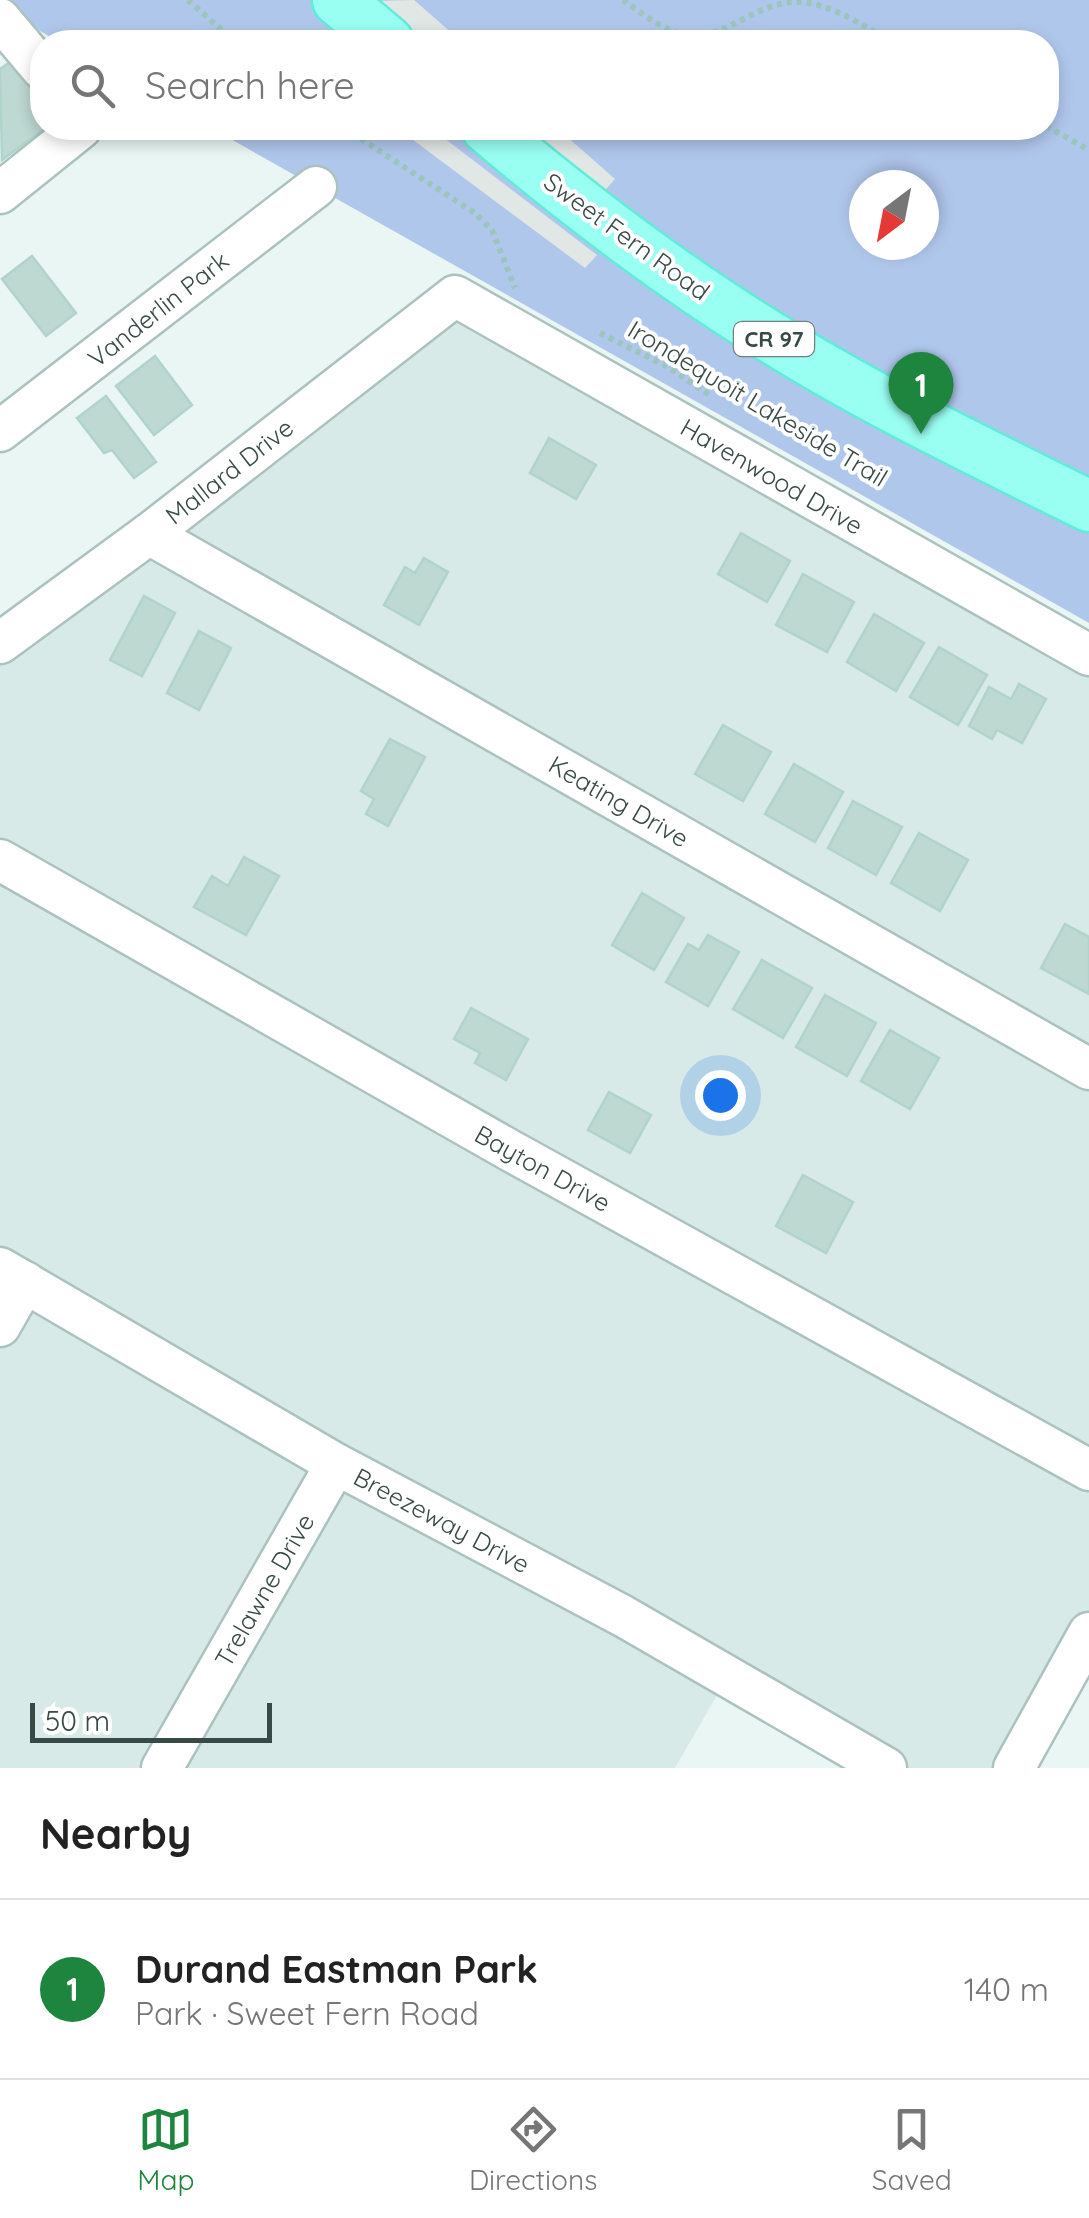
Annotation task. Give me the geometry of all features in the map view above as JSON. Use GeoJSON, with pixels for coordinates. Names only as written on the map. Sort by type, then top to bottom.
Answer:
{"type":"FeatureCollection","features":[{"type":"Feature","properties":{"kind":"main road"},"geometry":{"type":"LineString","coordinates":[[338,0],[374,30]]}},
{"type":"Feature","properties":{"kind":"main road","name":"Sweet Fern Road"},"geometry":{"type":"LineString","coordinates":[[502,140],[640,251],[774,340],[914,418],[1089,506]]}},
{"type":"Feature","properties":{"kind":"street"},"geometry":{"type":"LineString","coordinates":[[4,24],[30,55]]}},
{"type":"Feature","properties":{"kind":"street"},"geometry":{"type":"LineString","coordinates":[[0,193],[66,140]]}},
{"type":"Feature","properties":{"kind":"street","name":"Vanderlin Park"},"geometry":{"type":"LineString","coordinates":[[0,430],[316,186]]}},
{"type":"Feature","properties":{"kind":"street","name":"Mallard Drive"},"geometry":{"type":"LineString","coordinates":[[0,643],[149,534],[455,296]]}},
{"type":"Feature","properties":{"kind":"street","name":"Havenwood Drive"},"geometry":{"type":"LineString","coordinates":[[455,296],[1089,655]]}},
{"type":"Feature","properties":{"kind":"street","name":"Keating Drive"},"geometry":{"type":"LineString","coordinates":[[149,534],[1089,1068]]}},
{"type":"Feature","properties":{"kind":"street","name":"Bayton Drive"},"geometry":{"type":"LineString","coordinates":[[0,860],[511,1151],[1089,1470]]}},
{"type":"Feature","properties":{"kind":"street"},"geometry":{"type":"LineString","coordinates":[[0,1326],[12,1275]]}},
{"type":"Feature","properties":{"kind":"street","name":"Breezeway Drive"},"geometry":{"type":"LineString","coordinates":[[12,1275],[336,1464],[623,1616],[886,1768]]}},
{"type":"Feature","properties":{"kind":"street","name":"Trelawne Drive"},"geometry":{"type":"LineString","coordinates":[[162,1768],[336,1464]]}},
{"type":"Feature","properties":{"kind":"street"},"geometry":{"type":"LineString","coordinates":[[1014,1768],[1089,1633]]}},
{"type":"Feature","properties":{"kind":"path"},"geometry":{"type":"LineString","coordinates":[[188,0],[222,30]]}},
{"type":"Feature","properties":{"kind":"path"},"geometry":{"type":"LineString","coordinates":[[623,0],[654,22],[676,30]]}},
{"type":"Feature","properties":{"kind":"path"},"geometry":{"type":"LineString","coordinates":[[715,30],[766,6],[800,2],[834,10],[869,30]]}},
{"type":"Feature","properties":{"kind":"path"},"geometry":{"type":"LineString","coordinates":[[1059,133],[1089,150]]}},
{"type":"Feature","properties":{"kind":"path"},"geometry":{"type":"LineString","coordinates":[[362,140],[475,213],[492,230],[516,290]]}},
{"type":"Feature","properties":{"kind":"path","name":"Irondequoit Lakeside Trail"},"geometry":{"type":"LineString","coordinates":[[588,328],[668,367],[726,406]]}},
{"type":"Feature","properties":{"kind":"shaded area"},"geometry":{"type":"Polygon","coordinates":[[[0,0],[1089,0],[1089,623],[232,140],[1059,140],[1059,30],[38,30],[0,9],[0,0]]]}},
{"type":"Feature","properties":{"kind":"shaded area"},"geometry":{"type":"Polygon","coordinates":[[[414,0],[448,30],[408,30],[375,1],[414,0]]]}},
{"type":"Feature","properties":{"kind":"shaded area"},"geometry":{"type":"Polygon","coordinates":[[[413,140],[447,140],[597,255],[585,268],[413,140]]]}},
{"type":"Feature","properties":{"kind":"shaded area"},"geometry":{"type":"Polygon","coordinates":[[[532,140],[571,140],[615,179],[600,196],[532,140]]]}},
{"type":"Feature","properties":{"kind":"shaded area"},"geometry":{"type":"Polygon","coordinates":[[[476,308],[1089,655],[1089,1633],[1014,1768],[886,1768],[728,1676],[675,1768],[0,1768],[0,643],[149,534],[476,308]]]}},
{"type":"Feature","properties":{"kind":"building"},"geometry":{"type":"Polygon","coordinates":[[[17,57],[30,74],[30,139],[2,160],[0,69],[17,57]]]}},
{"type":"Feature","properties":{"kind":"building"},"geometry":{"type":"Polygon","coordinates":[[[32,256],[76,313],[46,336],[2,279],[32,256]]]}},
{"type":"Feature","properties":{"kind":"building"},"geometry":{"type":"Polygon","coordinates":[[[155,356],[192,405],[154,435],[116,386],[155,356]]]}},
{"type":"Feature","properties":{"kind":"building"},"geometry":{"type":"Polygon","coordinates":[[[106,396],[156,462],[134,478],[112,450],[104,453],[77,418],[106,396]]]}},
{"type":"Feature","properties":{"kind":"building"},"geometry":{"type":"Polygon","coordinates":[[[549,438],[596,465],[576,499],[530,473],[549,438]]]}},
{"type":"Feature","properties":{"kind":"building"},"geometry":{"type":"Polygon","coordinates":[[[741,533],[790,561],[767,602],[718,574],[741,533]]]}},
{"type":"Feature","properties":{"kind":"building"},"geometry":{"type":"Polygon","coordinates":[[[424,558],[448,572],[419,625],[384,605],[405,567],[415,573],[424,558]]]}},
{"type":"Feature","properties":{"kind":"building"},"geometry":{"type":"Polygon","coordinates":[[[803,574],[854,602],[827,652],[776,625],[803,574]]]}},
{"type":"Feature","properties":{"kind":"building"},"geometry":{"type":"Polygon","coordinates":[[[144,596],[175,613],[142,676],[110,660],[144,596]]]}},
{"type":"Feature","properties":{"kind":"building"},"geometry":{"type":"Polygon","coordinates":[[[874,614],[924,643],[896,691],[847,662],[874,614]]]}},
{"type":"Feature","properties":{"kind":"building"},"geometry":{"type":"Polygon","coordinates":[[[199,631],[231,648],[199,710],[167,693],[199,631]]]}},
{"type":"Feature","properties":{"kind":"building"},"geometry":{"type":"Polygon","coordinates":[[[939,647],[987,675],[958,725],[910,697],[939,647]]]}},
{"type":"Feature","properties":{"kind":"building"},"geometry":{"type":"Polygon","coordinates":[[[1019,684],[1046,699],[1022,743],[997,730],[992,739],[969,726],[989,687],[1011,699],[1019,684]]]}},
{"type":"Feature","properties":{"kind":"building"},"geometry":{"type":"Polygon","coordinates":[[[723,725],[771,752],[743,801],[695,774],[723,725]]]}},
{"type":"Feature","properties":{"kind":"building"},"geometry":{"type":"Polygon","coordinates":[[[390,739],[425,757],[388,826],[366,814],[374,799],[361,791],[390,739]]]}},
{"type":"Feature","properties":{"kind":"building"},"geometry":{"type":"Polygon","coordinates":[[[794,764],[843,792],[815,842],[765,814],[794,764]]]}},
{"type":"Feature","properties":{"kind":"building"},"geometry":{"type":"Polygon","coordinates":[[[853,801],[902,827],[876,875],[828,848],[853,801]]]}},
{"type":"Feature","properties":{"kind":"building"},"geometry":{"type":"Polygon","coordinates":[[[919,833],[968,860],[940,911],[891,883],[919,833]]]}},
{"type":"Feature","properties":{"kind":"building"},"geometry":{"type":"Polygon","coordinates":[[[244,857],[279,876],[246,935],[194,907],[212,876],[228,886],[244,857]]]}},
{"type":"Feature","properties":{"kind":"building"},"geometry":{"type":"Polygon","coordinates":[[[642,893],[684,918],[654,970],[612,945],[642,893]]]}},
{"type":"Feature","properties":{"kind":"building"},"geometry":{"type":"Polygon","coordinates":[[[1065,924],[1089,937],[1089,994],[1041,968],[1065,924]]]}},
{"type":"Feature","properties":{"kind":"building"},"geometry":{"type":"Polygon","coordinates":[[[708,935],[739,952],[708,1006],[666,982],[688,944],[699,950],[708,935]]]}},
{"type":"Feature","properties":{"kind":"building"},"geometry":{"type":"Polygon","coordinates":[[[762,960],[812,988],[783,1038],[733,1009],[762,960]]]}},
{"type":"Feature","properties":{"kind":"building"},"geometry":{"type":"Polygon","coordinates":[[[825,995],[876,1023],[847,1076],[796,1047],[825,995]]]}},
{"type":"Feature","properties":{"kind":"building"},"geometry":{"type":"Polygon","coordinates":[[[471,1008],[528,1039],[506,1080],[475,1063],[480,1053],[454,1039],[471,1008]]]}},
{"type":"Feature","properties":{"kind":"building"},"geometry":{"type":"Polygon","coordinates":[[[890,1030],[939,1058],[910,1109],[861,1081],[890,1030]]]}},
{"type":"Feature","properties":{"kind":"building"},"geometry":{"type":"Polygon","coordinates":[[[609,1092],[651,1115],[630,1153],[588,1130],[609,1092]]]}},
{"type":"Feature","properties":{"kind":"building"},"geometry":{"type":"Polygon","coordinates":[[[803,1175],[853,1202],[826,1253],[776,1226],[803,1175]]]}},
{"type":"Feature","properties":{"kind":"place","name":"Durand Eastman Park"},"geometry":{"type":"Point","coordinates":[921,434]}}]}
